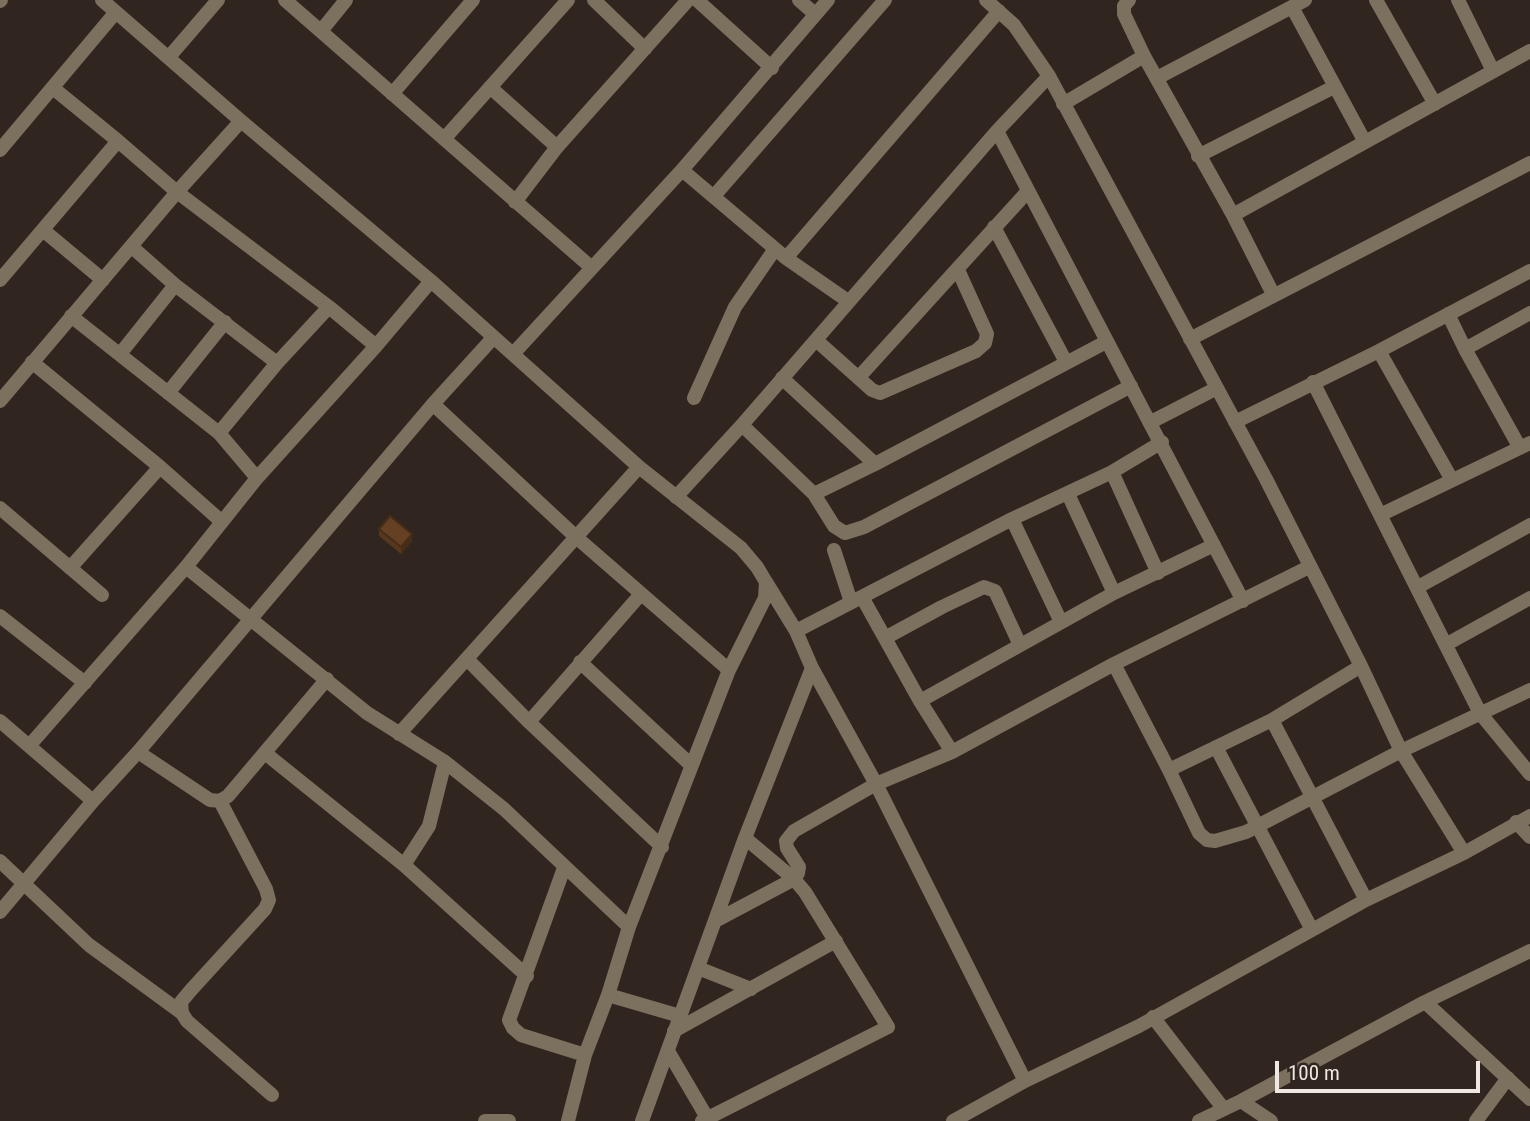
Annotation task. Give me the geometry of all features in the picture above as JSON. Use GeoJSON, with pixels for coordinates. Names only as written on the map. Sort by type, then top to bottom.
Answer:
{"type":"FeatureCollection","features":[{"type":"Feature","properties":{"kind":"street"},"geometry":{"type":"LineString","coordinates":[[102,0],[431,281],[639,467],[741,548],[757,567],[796,631],[812,668],[876,784],[1025,1082]]}},
{"type":"Feature","properties":{"kind":"street"},"geometry":{"type":"LineString","coordinates":[[169,57],[218,0]]}},
{"type":"Feature","properties":{"kind":"street"},"geometry":{"type":"LineString","coordinates":[[285,0],[592,268]]}},
{"type":"Feature","properties":{"kind":"street"},"geometry":{"type":"LineString","coordinates":[[321,31],[346,0]]}},
{"type":"Feature","properties":{"kind":"street"},"geometry":{"type":"LineString","coordinates":[[392,94],[473,0]]}},
{"type":"Feature","properties":{"kind":"street"},"geometry":{"type":"LineString","coordinates":[[444,139],[568,0]]}},
{"type":"Feature","properties":{"kind":"street"},"geometry":{"type":"LineString","coordinates":[[594,0],[645,49]]}},
{"type":"Feature","properties":{"kind":"street"},"geometry":{"type":"LineString","coordinates":[[515,201],[557,147],[688,0]]}},
{"type":"Feature","properties":{"kind":"street"},"geometry":{"type":"LineString","coordinates":[[697,0],[772,68]]}},
{"type":"Feature","properties":{"kind":"street"},"geometry":{"type":"LineString","coordinates":[[799,0],[815,14]]}},
{"type":"Feature","properties":{"kind":"street"},"geometry":{"type":"LineString","coordinates":[[513,354],[682,170],[828,0]]}},
{"type":"Feature","properties":{"kind":"street"},"geometry":{"type":"LineString","coordinates":[[714,196],[885,0]]}},
{"type":"Feature","properties":{"kind":"street"},"geometry":{"type":"LineString","coordinates":[[986,0],[1026,41],[1049,76],[1235,422],[1361,666],[1401,751],[1464,853]]}},
{"type":"Feature","properties":{"kind":"street"},"geometry":{"type":"LineString","coordinates":[[1129,0],[1124,6],[1124,13],[1144,56],[1233,215],[1273,294]]}},
{"type":"Feature","properties":{"kind":"street"},"geometry":{"type":"LineString","coordinates":[[1376,0],[1435,104]]}},
{"type":"Feature","properties":{"kind":"street"},"geometry":{"type":"LineString","coordinates":[[1458,0],[1493,71]]}},
{"type":"Feature","properties":{"kind":"street"},"geometry":{"type":"LineString","coordinates":[[1157,78],[1298,3],[1334,87],[1365,142]]}},
{"type":"Feature","properties":{"kind":"street"},"geometry":{"type":"LineString","coordinates":[[694,398],[735,307],[999,11]]}},
{"type":"Feature","properties":{"kind":"street"},"geometry":{"type":"LineString","coordinates":[[0,150],[116,12]]}},
{"type":"Feature","properties":{"kind":"street"},"geometry":{"type":"LineString","coordinates":[[1233,215],[1530,51]]}},
{"type":"Feature","properties":{"kind":"street"},"geometry":{"type":"LineString","coordinates":[[1063,104],[1144,56]]}},
{"type":"Feature","properties":{"kind":"street"},"geometry":{"type":"LineString","coordinates":[[676,497],[742,425],[997,131],[1049,76]]}},
{"type":"Feature","properties":{"kind":"street"},"geometry":{"type":"LineString","coordinates":[[490,87],[557,147]]}},
{"type":"Feature","properties":{"kind":"street"},"geometry":{"type":"LineString","coordinates":[[1198,156],[1334,87]]}},
{"type":"Feature","properties":{"kind":"street"},"geometry":{"type":"LineString","coordinates":[[53,88],[177,192],[376,346]]}},
{"type":"Feature","properties":{"kind":"street"},"geometry":{"type":"LineString","coordinates":[[0,401],[177,192],[241,121]]}},
{"type":"Feature","properties":{"kind":"street"},"geometry":{"type":"LineString","coordinates":[[997,131],[1243,601]]}},
{"type":"Feature","properties":{"kind":"street"},"geometry":{"type":"LineString","coordinates":[[0,280],[118,141]]}},
{"type":"Feature","properties":{"kind":"street"},"geometry":{"type":"LineString","coordinates":[[1190,338],[1530,163]]}},
{"type":"Feature","properties":{"kind":"street"},"geometry":{"type":"LineString","coordinates":[[682,170],[780,254],[849,301]]}},
{"type":"Feature","properties":{"kind":"street"},"geometry":{"type":"LineString","coordinates":[[859,377],[1028,191]]}},
{"type":"Feature","properties":{"kind":"street"},"geometry":{"type":"LineString","coordinates":[[994,227],[1066,362]]}},
{"type":"Feature","properties":{"kind":"street"},"geometry":{"type":"LineString","coordinates":[[43,230],[103,280]]}},
{"type":"Feature","properties":{"kind":"street"},"geometry":{"type":"LineString","coordinates":[[132,247],[175,285],[277,363]]}},
{"type":"Feature","properties":{"kind":"street"},"geometry":{"type":"LineString","coordinates":[[816,340],[872,390],[880,393],[976,351],[985,342],[987,334],[958,270]]}},
{"type":"Feature","properties":{"kind":"street"},"geometry":{"type":"LineString","coordinates":[[1235,422],[1379,351],[1530,271]]}},
{"type":"Feature","properties":{"kind":"street"},"geometry":{"type":"LineString","coordinates":[[29,746],[186,567],[257,478],[431,281]]}},
{"type":"Feature","properties":{"kind":"street"},"geometry":{"type":"LineString","coordinates":[[120,354],[175,285]]}},
{"type":"Feature","properties":{"kind":"street"},"geometry":{"type":"LineString","coordinates":[[219,433],[277,363],[329,307]]}},
{"type":"Feature","properties":{"kind":"street"},"geometry":{"type":"LineString","coordinates":[[1465,349],[1530,313]]}},
{"type":"Feature","properties":{"kind":"street"},"geometry":{"type":"LineString","coordinates":[[1380,515],[1525,446],[1465,349],[1448,314]]}},
{"type":"Feature","properties":{"kind":"street"},"geometry":{"type":"LineString","coordinates":[[71,316],[219,433],[257,478]]}},
{"type":"Feature","properties":{"kind":"street"},"geometry":{"type":"LineString","coordinates":[[169,393],[225,322]]}},
{"type":"Feature","properties":{"kind":"street"},"geometry":{"type":"LineString","coordinates":[[0,912],[492,338]]}},
{"type":"Feature","properties":{"kind":"street"},"geometry":{"type":"LineString","coordinates":[[814,494],[1106,342]]}},
{"type":"Feature","properties":{"kind":"street"},"geometry":{"type":"LineString","coordinates":[[1379,351],[1452,480]]}},
{"type":"Feature","properties":{"kind":"street"},"geometry":{"type":"LineString","coordinates":[[32,362],[160,467],[222,522]]}},
{"type":"Feature","properties":{"kind":"street"},"geometry":{"type":"LineString","coordinates":[[782,378],[875,464]]}},
{"type":"Feature","properties":{"kind":"street"},"geometry":{"type":"LineString","coordinates":[[1313,382],[1480,713],[1530,774]]}},
{"type":"Feature","properties":{"kind":"street"},"geometry":{"type":"LineString","coordinates":[[742,425],[814,494],[834,526],[845,533],[864,527],[1131,386]]}},
{"type":"Feature","properties":{"kind":"street"},"geometry":{"type":"LineString","coordinates":[[1151,422],[1217,388]]}},
{"type":"Feature","properties":{"kind":"street"},"geometry":{"type":"LineString","coordinates":[[433,404],[576,537],[729,670]]}},
{"type":"Feature","properties":{"kind":"street"},"geometry":{"type":"LineString","coordinates":[[796,631],[1012,519],[1112,472],[1162,442]]}},
{"type":"Feature","properties":{"kind":"street"},"geometry":{"type":"LineString","coordinates":[[70,568],[160,467]]}},
{"type":"Feature","properties":{"kind":"street"},"geometry":{"type":"LineString","coordinates":[[399,734],[639,467]]}},
{"type":"Feature","properties":{"kind":"street"},"geometry":{"type":"LineString","coordinates":[[1112,472],[1158,573]]}},
{"type":"Feature","properties":{"kind":"street"},"geometry":{"type":"LineString","coordinates":[[1068,494],[1114,593]]}},
{"type":"Feature","properties":{"kind":"street"},"geometry":{"type":"LineString","coordinates":[[0,508],[102,595]]}},
{"type":"Feature","properties":{"kind":"street"},"geometry":{"type":"LineString","coordinates":[[1012,519],[1061,622]]}},
{"type":"Feature","properties":{"kind":"street"},"geometry":{"type":"LineString","coordinates":[[1418,587],[1530,526]]}},
{"type":"Feature","properties":{"kind":"street"},"geometry":{"type":"LineString","coordinates":[[920,701],[1114,593],[1214,545]]}},
{"type":"Feature","properties":{"kind":"street"},"geometry":{"type":"LineString","coordinates":[[834,550],[857,599],[885,638],[952,752]]}},
{"type":"Feature","properties":{"kind":"street"},"geometry":{"type":"LineString","coordinates":[[715,920],[794,879],[799,873],[799,867],[787,848],[788,836],[876,784],[952,752],[1114,664],[1309,566]]}},
{"type":"Feature","properties":{"kind":"street"},"geometry":{"type":"LineString","coordinates":[[186,567],[367,713],[445,762],[504,809],[629,927]]}},
{"type":"Feature","properties":{"kind":"street"},"geometry":{"type":"LineString","coordinates":[[568,1121],[585,1055],[608,995],[629,927],[729,670],[765,598],[766,582]]}},
{"type":"Feature","properties":{"kind":"street"},"geometry":{"type":"LineString","coordinates":[[885,638],[984,587],[995,591],[1020,645]]}},
{"type":"Feature","properties":{"kind":"street"},"geometry":{"type":"LineString","coordinates":[[529,722],[640,594]]}},
{"type":"Feature","properties":{"kind":"street"},"geometry":{"type":"LineString","coordinates":[[1447,644],[1530,598]]}},
{"type":"Feature","properties":{"kind":"street"},"geometry":{"type":"LineString","coordinates":[[0,616],[85,683]]}},
{"type":"Feature","properties":{"kind":"street"},"geometry":{"type":"LineString","coordinates":[[467,659],[529,722],[662,847]]}},
{"type":"Feature","properties":{"kind":"street"},"geometry":{"type":"LineString","coordinates":[[580,662],[691,765]]}},
{"type":"Feature","properties":{"kind":"street"},"geometry":{"type":"LineString","coordinates":[[1114,664],[1199,833],[1207,840],[1215,841],[1231,838],[1257,827],[1401,751],[1530,690]]}},
{"type":"Feature","properties":{"kind":"street"},"geometry":{"type":"LineString","coordinates":[[1169,770],[1272,720],[1361,666]]}},
{"type":"Feature","properties":{"kind":"street"},"geometry":{"type":"LineString","coordinates":[[642,1121],[745,838],[812,668]]}},
{"type":"Feature","properties":{"kind":"street"},"geometry":{"type":"LineString","coordinates":[[138,752],[210,800],[220,801],[228,796],[327,679]]}},
{"type":"Feature","properties":{"kind":"street"},"geometry":{"type":"LineString","coordinates":[[1272,720],[1366,900]]}},
{"type":"Feature","properties":{"kind":"street"},"geometry":{"type":"LineString","coordinates":[[0,721],[93,801]]}},
{"type":"Feature","properties":{"kind":"street"},"geometry":{"type":"LineString","coordinates":[[1216,747],[1311,930]]}},
{"type":"Feature","properties":{"kind":"street"},"geometry":{"type":"LineString","coordinates":[[265,753],[404,865],[527,976]]}},
{"type":"Feature","properties":{"kind":"street"},"geometry":{"type":"LineString","coordinates":[[404,865],[429,825],[445,762]]}},
{"type":"Feature","properties":{"kind":"street"},"geometry":{"type":"LineString","coordinates":[[182,1013],[181,1003],[191,990],[265,909],[269,900],[266,888],[220,801]]}},
{"type":"Feature","properties":{"kind":"street"},"geometry":{"type":"LineString","coordinates":[[953,1121],[1153,1017],[1366,900],[1464,853],[1530,816]]}},
{"type":"Feature","properties":{"kind":"street"},"geometry":{"type":"LineString","coordinates":[[1516,822],[1530,837]]}},
{"type":"Feature","properties":{"kind":"street"},"geometry":{"type":"LineString","coordinates":[[668,1051],[706,1120],[888,1027],[805,892],[794,879],[745,838]]}},
{"type":"Feature","properties":{"kind":"street"},"geometry":{"type":"LineString","coordinates":[[0,861],[89,945],[182,1013],[187,1021],[272,1095]]}},
{"type":"Feature","properties":{"kind":"street"},"geometry":{"type":"LineString","coordinates":[[564,868],[509,1020],[521,1035],[585,1055]]}},
{"type":"Feature","properties":{"kind":"street"},"geometry":{"type":"LineString","coordinates":[[674,1031],[836,941]]}},
{"type":"Feature","properties":{"kind":"street"},"geometry":{"type":"LineString","coordinates":[[1199,1121],[1425,1002],[1530,951]]}},
{"type":"Feature","properties":{"kind":"street"},"geometry":{"type":"LineString","coordinates":[[698,968],[751,989]]}},
{"type":"Feature","properties":{"kind":"street"},"geometry":{"type":"LineString","coordinates":[[608,995],[680,1016]]}},
{"type":"Feature","properties":{"kind":"street"},"geometry":{"type":"LineString","coordinates":[[1425,1002],[1530,1099]]}},
{"type":"Feature","properties":{"kind":"street"},"geometry":{"type":"LineString","coordinates":[[1153,1017],[1223,1108]]}},
{"type":"Feature","properties":{"kind":"street"},"geometry":{"type":"LineString","coordinates":[[1476,1121],[1508,1078]]}},
{"type":"Feature","properties":{"kind":"street"},"geometry":{"type":"LineString","coordinates":[[1241,1101],[1271,1121]]}},
{"type":"Feature","properties":{"kind":"street"},"geometry":{"type":"LineString","coordinates":[[485,1121],[509,1121]]}},
{"type":"Feature","properties":{"kind":"building"},"geometry":{"type":"Polygon","coordinates":[[[390,516],[412,534],[401,547],[379,529],[390,516]]]}}]}
